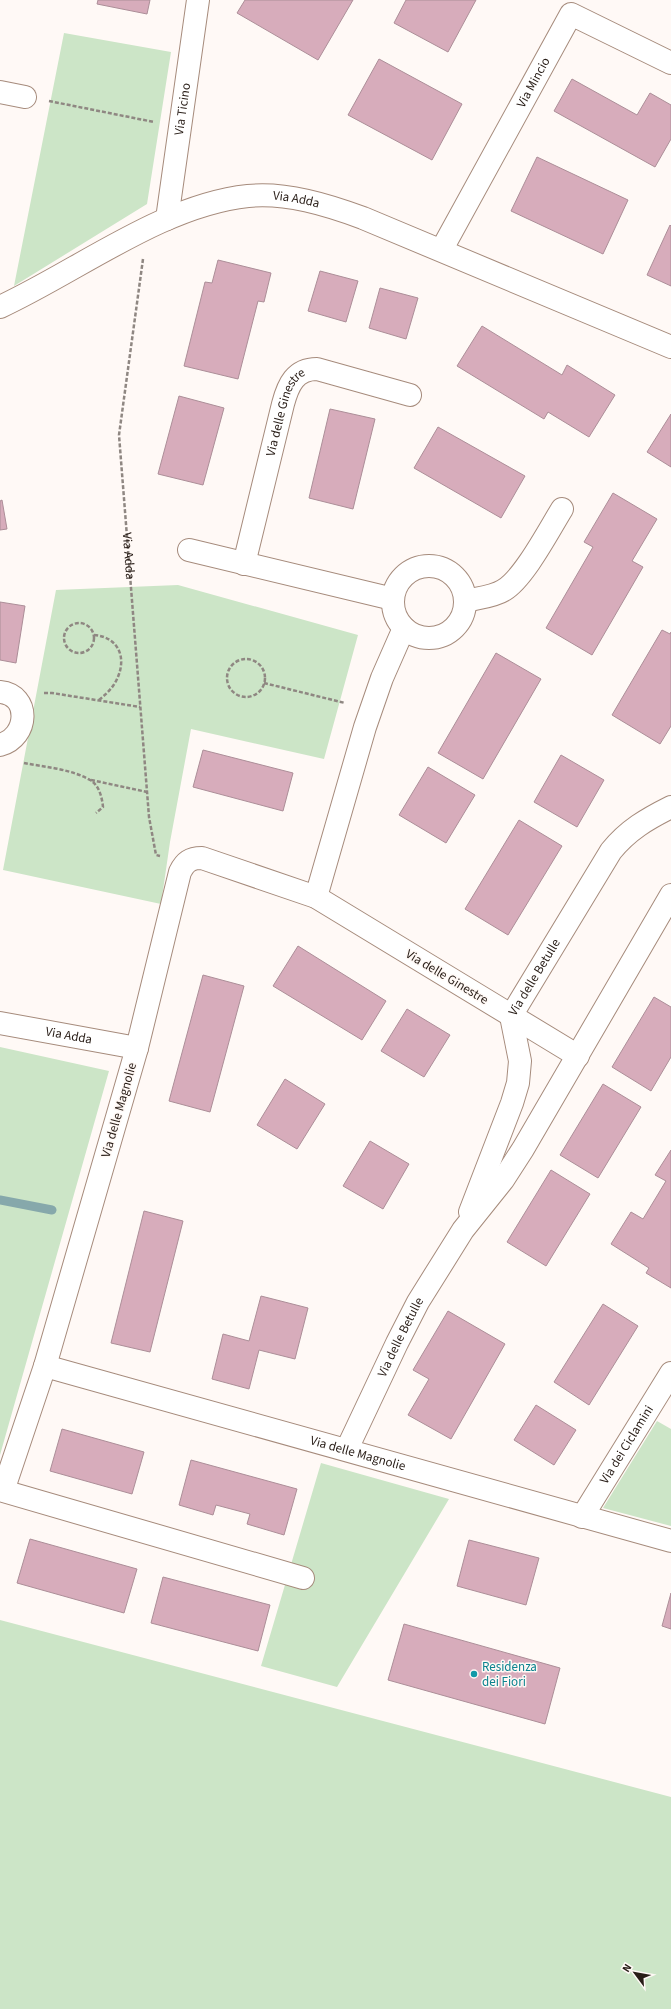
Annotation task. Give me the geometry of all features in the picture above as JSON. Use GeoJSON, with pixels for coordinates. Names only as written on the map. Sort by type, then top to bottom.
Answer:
{"type":"FeatureCollection","features":[{"type":"Feature","properties":{"kind":"street","name":"Via Ticino"},"geometry":{"type":"LineString","coordinates":[[167,219],[198,0]]}},
{"type":"Feature","properties":{"kind":"street","name":"Via Mincio"},"geometry":{"type":"LineString","coordinates":[[442,249],[570,14],[671,63]]}},
{"type":"Feature","properties":{"kind":"street"},"geometry":{"type":"LineString","coordinates":[[0,92],[25,97]]}},
{"type":"Feature","properties":{"kind":"street","name":"Via Adda"},"geometry":{"type":"LineString","coordinates":[[0,307],[147,229],[185,211],[235,197],[262,195],[284,197],[350,213],[442,249],[671,347]]}},
{"type":"Feature","properties":{"kind":"street","name":"Via delle Ginestre"},"geometry":{"type":"LineString","coordinates":[[244,564],[283,404],[292,380],[305,370],[317,369],[410,395]]}},
{"type":"Feature","properties":{"kind":"street"},"geometry":{"type":"LineString","coordinates":[[465,601],[496,593],[512,584],[524,569],[562,509]]}},
{"type":"Feature","properties":{"kind":"street"},"geometry":{"type":"LineString","coordinates":[[189,550],[393,599]]}},
{"type":"Feature","properties":{"kind":"street"},"geometry":{"type":"LineString","coordinates":[[424,566],[436,566],[447,570],[456,578],[463,589],[465,601],[463,613],[449,632],[438,636],[426,637],[414,634],[404,628],[398,619],[393,599],[396,587],[402,577],[407,573],[424,566]]}},
{"type":"Feature","properties":{"kind":"street"},"geometry":{"type":"LineString","coordinates":[[316,897],[371,710],[404,628]]}},
{"type":"Feature","properties":{"kind":"street"},"geometry":{"type":"LineString","coordinates":[[0,744],[15,738],[23,723],[21,707],[5,694]]}},
{"type":"Feature","properties":{"kind":"street","name":"Via delle Betulle"},"geometry":{"type":"LineString","coordinates":[[464,1230],[512,1103],[518,1083],[520,1072],[519,1051],[511,1016],[611,851],[636,826],[671,807]]}},
{"type":"Feature","properties":{"kind":"street","name":"Via delle Ginestre"},"geometry":{"type":"LineString","coordinates":[[188,862],[202,858],[316,897],[578,1056]]}},
{"type":"Feature","properties":{"kind":"street","name":"Via delle Magnolie"},"geometry":{"type":"LineString","coordinates":[[188,862],[137,1048],[45,1366],[3,1492],[302,1578]]}},
{"type":"Feature","properties":{"kind":"street","name":"Via delle Betulle"},"geometry":{"type":"LineString","coordinates":[[347,1449],[418,1302],[464,1230],[503,1180],[578,1056],[671,895]]}},
{"type":"Feature","properties":{"kind":"street","name":"Via Adda"},"geometry":{"type":"LineString","coordinates":[[0,1023],[137,1048]]}},
{"type":"Feature","properties":{"kind":"street","name":"Via delle Magnolie"},"geometry":{"type":"LineString","coordinates":[[45,1366],[347,1449],[582,1517],[671,1541]]}},
{"type":"Feature","properties":{"kind":"street","name":"Via dei Ciclamini"},"geometry":{"type":"LineString","coordinates":[[582,1517],[671,1373]]}},
{"type":"Feature","properties":{"kind":"path"},"geometry":{"type":"LineString","coordinates":[[25,97],[180,127]]}},
{"type":"Feature","properties":{"kind":"path","name":"Via Adda"},"geometry":{"type":"LineString","coordinates":[[147,229],[119,435],[149,817],[156,855],[188,862]]}},
{"type":"Feature","properties":{"kind":"path"},"geometry":{"type":"LineString","coordinates":[[76,623],[89,627],[94,635],[94,640],[89,650],[79,654],[69,651],[64,642],[64,632],[67,628],[76,623]]}},
{"type":"Feature","properties":{"kind":"path"},"geometry":{"type":"LineString","coordinates":[[94,635],[109,639],[118,646],[122,656],[117,680],[110,690],[98,701]]}},
{"type":"Feature","properties":{"kind":"path"},"geometry":{"type":"LineString","coordinates":[[244,659],[250,660],[260,666],[263,671],[264,683],[257,693],[245,697],[234,692],[228,681],[228,675],[234,664],[244,659]]}},
{"type":"Feature","properties":{"kind":"path"},"geometry":{"type":"LineString","coordinates":[[264,683],[371,710]]}},
{"type":"Feature","properties":{"kind":"path"},"geometry":{"type":"LineString","coordinates":[[5,694],[52,693],[140,707]]}},
{"type":"Feature","properties":{"kind":"path"},"geometry":{"type":"LineString","coordinates":[[21,762],[72,773],[91,780],[147,792]]}},
{"type":"Feature","properties":{"kind":"path"},"geometry":{"type":"LineString","coordinates":[[91,780],[99,789],[102,799],[103,807],[96,813]]}},
{"type":"Feature","properties":{"kind":"green space"},"geometry":{"type":"Polygon","coordinates":[[[64,33],[171,52],[147,204],[14,286],[64,33]]]}},
{"type":"Feature","properties":{"kind":"green space"},"geometry":{"type":"Polygon","coordinates":[[[178,585],[358,635],[324,759],[191,729],[170,842],[161,904],[3,870],[56,590],[178,585]]]}},
{"type":"Feature","properties":{"kind":"green space"},"geometry":{"type":"Polygon","coordinates":[[[0,1047],[109,1071],[0,1455],[0,1047]]]}},
{"type":"Feature","properties":{"kind":"green space"},"geometry":{"type":"Polygon","coordinates":[[[657,1421],[671,1429],[671,1526],[603,1508],[657,1421]]]}},
{"type":"Feature","properties":{"kind":"green space"},"geometry":{"type":"Polygon","coordinates":[[[321,1463],[449,1499],[337,1687],[261,1666],[321,1463]]]}},
{"type":"Feature","properties":{"kind":"green space"},"geometry":{"type":"Polygon","coordinates":[[[0,1620],[671,1797],[671,2009],[0,2009],[0,1620]]]}},
{"type":"Feature","properties":{"kind":"building"},"geometry":{"type":"Polygon","coordinates":[[[98,0],[150,0],[147,14],[97,4],[98,0]]]}},
{"type":"Feature","properties":{"kind":"building"},"geometry":{"type":"Polygon","coordinates":[[[245,0],[353,0],[318,60],[237,13],[245,0]]]}},
{"type":"Feature","properties":{"kind":"building"},"geometry":{"type":"Polygon","coordinates":[[[406,0],[476,0],[448,52],[394,23],[406,0]]]}},
{"type":"Feature","properties":{"kind":"building"},"geometry":{"type":"Polygon","coordinates":[[[379,59],[462,104],[432,160],[348,115],[379,59]]]}},
{"type":"Feature","properties":{"kind":"building"},"geometry":{"type":"Polygon","coordinates":[[[572,79],[637,115],[650,93],[671,105],[671,139],[655,167],[554,111],[572,79]]]}},
{"type":"Feature","properties":{"kind":"building"},"geometry":{"type":"Polygon","coordinates":[[[537,157],[628,200],[603,254],[511,211],[537,157]]]}},
{"type":"Feature","properties":{"kind":"building"},"geometry":{"type":"Polygon","coordinates":[[[670,225],[671,226],[671,286],[647,275],[670,225]]]}},
{"type":"Feature","properties":{"kind":"building"},"geometry":{"type":"Polygon","coordinates":[[[218,260],[271,273],[264,302],[258,301],[238,379],[184,366],[205,282],[212,283],[218,260]]]}},
{"type":"Feature","properties":{"kind":"building"},"geometry":{"type":"Polygon","coordinates":[[[320,271],[358,281],[346,322],[308,311],[320,271]]]}},
{"type":"Feature","properties":{"kind":"building"},"geometry":{"type":"Polygon","coordinates":[[[380,288],[418,298],[406,339],[369,328],[380,288]]]}},
{"type":"Feature","properties":{"kind":"building"},"geometry":{"type":"Polygon","coordinates":[[[482,326],[562,375],[567,365],[615,395],[589,437],[548,412],[544,419],[457,366],[482,326]]]}},
{"type":"Feature","properties":{"kind":"building"},"geometry":{"type":"Polygon","coordinates":[[[179,396],[224,408],[203,485],[158,474],[179,396]]]}},
{"type":"Feature","properties":{"kind":"building"},"geometry":{"type":"Polygon","coordinates":[[[330,409],[375,419],[353,509],[309,498],[330,409]]]}},
{"type":"Feature","properties":{"kind":"building"},"geometry":{"type":"Polygon","coordinates":[[[671,414],[671,467],[647,452],[671,414]]]}},
{"type":"Feature","properties":{"kind":"building"},"geometry":{"type":"Polygon","coordinates":[[[438,427],[525,476],[501,518],[414,468],[438,427]]]}},
{"type":"Feature","properties":{"kind":"building"},"geometry":{"type":"Polygon","coordinates":[[[613,493],[657,519],[632,561],[643,567],[592,655],[546,628],[593,547],[584,542],[613,493]]]}},
{"type":"Feature","properties":{"kind":"building"},"geometry":{"type":"Polygon","coordinates":[[[2,500],[7,529],[0,530],[0,501],[2,500]]]}},
{"type":"Feature","properties":{"kind":"building"},"geometry":{"type":"Polygon","coordinates":[[[0,602],[25,606],[16,663],[0,660],[0,602]]]}},
{"type":"Feature","properties":{"kind":"building"},"geometry":{"type":"Polygon","coordinates":[[[662,630],[670,634],[671,632],[671,726],[660,744],[612,715],[662,630]]]}},
{"type":"Feature","properties":{"kind":"building"},"geometry":{"type":"Polygon","coordinates":[[[496,653],[541,679],[483,779],[438,753],[496,653]]]}},
{"type":"Feature","properties":{"kind":"building"},"geometry":{"type":"Polygon","coordinates":[[[203,750],[293,773],[283,811],[193,787],[203,750]]]}},
{"type":"Feature","properties":{"kind":"building"},"geometry":{"type":"Polygon","coordinates":[[[561,755],[604,780],[577,827],[534,802],[561,755]]]}},
{"type":"Feature","properties":{"kind":"building"},"geometry":{"type":"Polygon","coordinates":[[[428,767],[475,795],[446,843],[399,815],[428,767]]]}},
{"type":"Feature","properties":{"kind":"building"},"geometry":{"type":"Polygon","coordinates":[[[519,820],[562,846],[508,935],[465,909],[519,820]]]}},
{"type":"Feature","properties":{"kind":"building"},"geometry":{"type":"Polygon","coordinates":[[[298,946],[386,1001],[362,1040],[273,986],[298,946]]]}},
{"type":"Feature","properties":{"kind":"building"},"geometry":{"type":"Polygon","coordinates":[[[203,975],[244,986],[210,1112],[169,1101],[203,975]]]}},
{"type":"Feature","properties":{"kind":"building"},"geometry":{"type":"Polygon","coordinates":[[[654,997],[671,1007],[671,1057],[651,1091],[612,1067],[654,997]]]}},
{"type":"Feature","properties":{"kind":"building"},"geometry":{"type":"Polygon","coordinates":[[[407,1009],[450,1035],[424,1077],[381,1051],[407,1009]]]}},
{"type":"Feature","properties":{"kind":"building"},"geometry":{"type":"Polygon","coordinates":[[[285,1079],[325,1104],[297,1149],[257,1125],[285,1079]]]}},
{"type":"Feature","properties":{"kind":"building"},"geometry":{"type":"Polygon","coordinates":[[[603,1084],[641,1107],[598,1178],[560,1155],[603,1084]]]}},
{"type":"Feature","properties":{"kind":"building"},"geometry":{"type":"Polygon","coordinates":[[[370,1141],[409,1164],[383,1209],[343,1186],[370,1141]]]}},
{"type":"Feature","properties":{"kind":"building"},"geometry":{"type":"Polygon","coordinates":[[[671,1150],[671,1288],[646,1273],[649,1268],[611,1244],[631,1212],[643,1219],[666,1181],[655,1175],[671,1150]]]}},
{"type":"Feature","properties":{"kind":"building"},"geometry":{"type":"Polygon","coordinates":[[[551,1170],[590,1194],[546,1266],[507,1242],[551,1170]]]}},
{"type":"Feature","properties":{"kind":"building"},"geometry":{"type":"Polygon","coordinates":[[[144,1211],[183,1221],[150,1352],[111,1343],[144,1211]]]}},
{"type":"Feature","properties":{"kind":"building"},"geometry":{"type":"Polygon","coordinates":[[[261,1296],[308,1308],[295,1359],[259,1350],[249,1389],[212,1379],[223,1334],[249,1341],[261,1296]]]}},
{"type":"Feature","properties":{"kind":"building"},"geometry":{"type":"Polygon","coordinates":[[[603,1304],[638,1326],[589,1405],[554,1382],[603,1304]]]}},
{"type":"Feature","properties":{"kind":"building"},"geometry":{"type":"Polygon","coordinates":[[[448,1311],[505,1344],[451,1439],[408,1415],[429,1379],[413,1370],[448,1311]]]}},
{"type":"Feature","properties":{"kind":"building"},"geometry":{"type":"Polygon","coordinates":[[[536,1405],[576,1430],[554,1465],[514,1440],[536,1405]]]}},
{"type":"Feature","properties":{"kind":"building"},"geometry":{"type":"Polygon","coordinates":[[[62,1429],[144,1452],[132,1494],[50,1471],[62,1429]]]}},
{"type":"Feature","properties":{"kind":"building"},"geometry":{"type":"Polygon","coordinates":[[[191,1460],[297,1489],[284,1535],[247,1524],[250,1514],[216,1505],[213,1515],[179,1505],[191,1460]]]}},
{"type":"Feature","properties":{"kind":"building"},"geometry":{"type":"Polygon","coordinates":[[[30,1539],[137,1569],[124,1613],[17,1583],[30,1539]]]}},
{"type":"Feature","properties":{"kind":"building"},"geometry":{"type":"Polygon","coordinates":[[[469,1540],[539,1558],[526,1605],[457,1586],[469,1540]]]}},
{"type":"Feature","properties":{"kind":"building"},"geometry":{"type":"Polygon","coordinates":[[[163,1577],[270,1605],[258,1651],[151,1623],[163,1577]]]}},
{"type":"Feature","properties":{"kind":"building"},"geometry":{"type":"Polygon","coordinates":[[[671,1593],[671,1629],[662,1626],[671,1593]]]}},
{"type":"Feature","properties":{"kind":"building","name":"Residenza dei Fiori"},"geometry":{"type":"Polygon","coordinates":[[[404,1624],[560,1668],[545,1724],[388,1680],[404,1624]]]}},
{"type":"Feature","properties":{"kind":"waterway"},"geometry":{"type":"LineString","coordinates":[[0,1200],[52,1210]]}},
{"type":"Feature","properties":{"kind":"place","name":"Residenza dei Fiori"},"geometry":{"type":"Point","coordinates":[474,1674]}}]}
